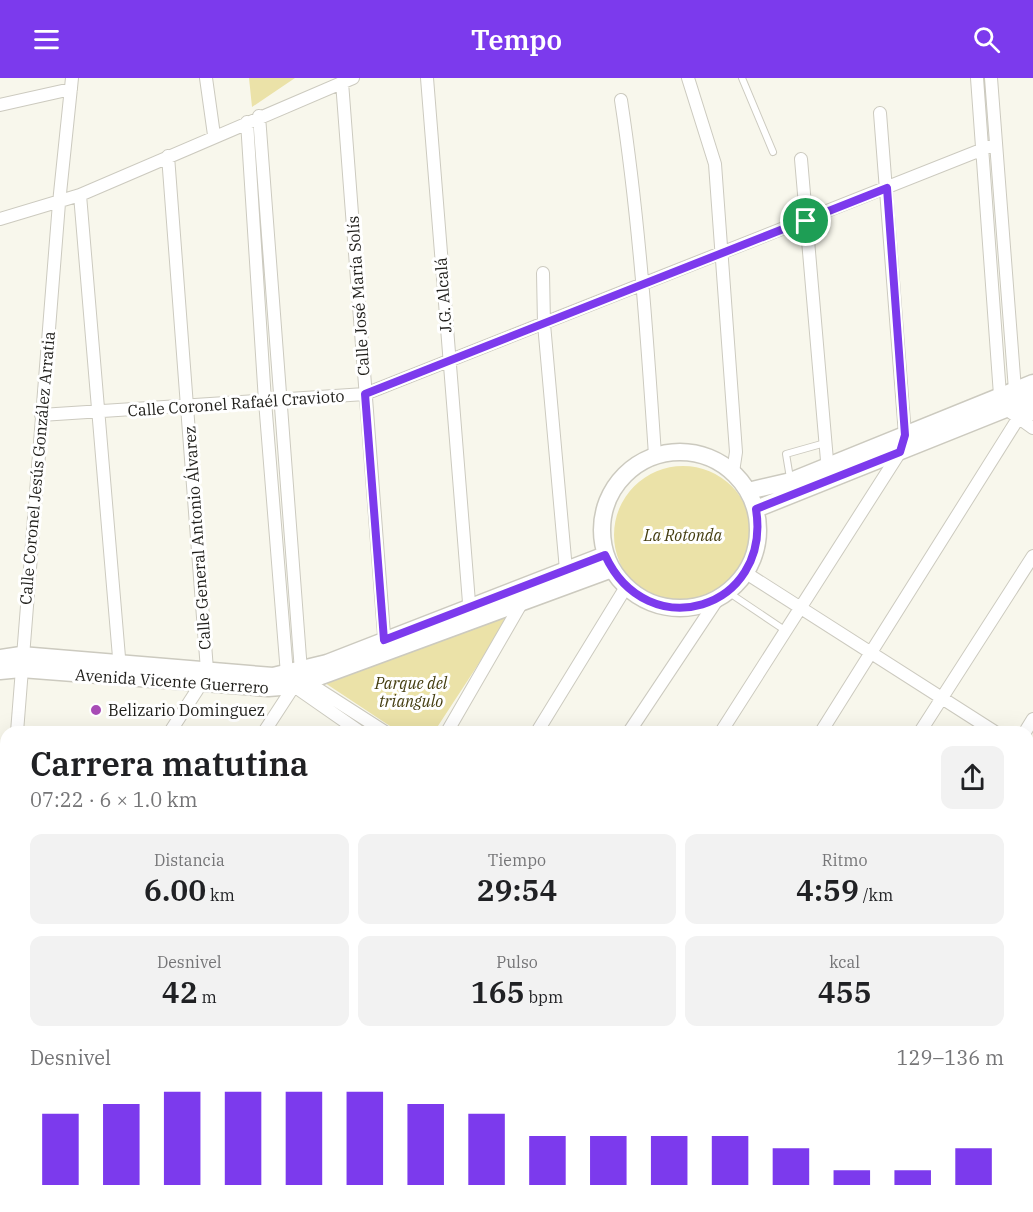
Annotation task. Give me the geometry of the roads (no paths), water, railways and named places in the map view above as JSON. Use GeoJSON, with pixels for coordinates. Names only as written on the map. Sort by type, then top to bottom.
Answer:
{"type":"FeatureCollection","features":[{"type":"Feature","properties":{"kind":"main road"},"geometry":{"type":"LineString","coordinates":[[748,491],[828,473],[900,452],[1018,404],[1033,383]]}},
{"type":"Feature","properties":{"kind":"main road"},"geometry":{"type":"LineString","coordinates":[[756,509],[905,435],[1018,404]]}},
{"type":"Feature","properties":{"kind":"main road"},"geometry":{"type":"LineString","coordinates":[[671,451],[696,453],[720,462],[733,472],[748,491],[756,509],[758,542],[746,573],[722,596],[699,606],[680,609],[651,602],[626,587],[609,562],[601,534],[603,514],[609,494],[628,470],[655,455],[671,451]]}},
{"type":"Feature","properties":{"kind":"main road","name":"Avenida Vicente Guerrero"},"geometry":{"type":"LineString","coordinates":[[0,658],[21,662],[204,677],[273,676],[297,679],[470,614],[566,570],[609,562]]}},
{"type":"Feature","properties":{"kind":"main road","name":"Avenida Vicente Guerrero"},"geometry":{"type":"LineString","coordinates":[[470,614],[524,601],[609,562]]}},
{"type":"Feature","properties":{"kind":"main road","name":"Avenida Vicente Guerrero"},"geometry":{"type":"LineString","coordinates":[[0,671],[21,662]]}},
{"type":"Feature","properties":{"kind":"street"},"geometry":{"type":"LineString","coordinates":[[206,78],[214,135]]}},
{"type":"Feature","properties":{"kind":"street","name":"J.G. Alcalá"},"geometry":{"type":"LineString","coordinates":[[426,78],[470,614]]}},
{"type":"Feature","properties":{"kind":"street"},"geometry":{"type":"LineString","coordinates":[[688,78],[712,148],[736,452],[733,472]]}},
{"type":"Feature","properties":{"kind":"street"},"geometry":{"type":"LineString","coordinates":[[978,78],[983,149],[1018,404],[1033,428]]}},
{"type":"Feature","properties":{"kind":"street"},"geometry":{"type":"LineString","coordinates":[[825,726],[871,653],[1018,404],[991,78]]}},
{"type":"Feature","properties":{"kind":"street"},"geometry":{"type":"LineString","coordinates":[[0,219],[80,195],[346,79]]}},
{"type":"Feature","properties":{"kind":"street","name":"Calle José María Solís"},"geometry":{"type":"LineString","coordinates":[[346,79],[365,394],[384,646]]}},
{"type":"Feature","properties":{"kind":"street"},"geometry":{"type":"LineString","coordinates":[[0,105],[71,83]]}},
{"type":"Feature","properties":{"kind":"street","name":"Calle Coronel Jesús González Arratia"},"geometry":{"type":"LineString","coordinates":[[17,726],[41,415],[71,83]]}},
{"type":"Feature","properties":{"kind":"street"},"geometry":{"type":"LineString","coordinates":[[621,100],[633,182],[643,286],[655,455]]}},
{"type":"Feature","properties":{"kind":"street"},"geometry":{"type":"LineString","coordinates":[[725,726],[900,452],[905,435],[880,113]]}},
{"type":"Feature","properties":{"kind":"street"},"geometry":{"type":"LineString","coordinates":[[253,119],[279,401],[297,679],[268,726]]}},
{"type":"Feature","properties":{"kind":"street"},"geometry":{"type":"LineString","coordinates":[[253,119],[265,401],[297,679],[350,726]]}},
{"type":"Feature","properties":{"kind":"street","name":"Calle Coronel Rafaél Cravioto"},"geometry":{"type":"LineString","coordinates":[[41,415],[365,394],[643,286],[996,144]]}},
{"type":"Feature","properties":{"kind":"street","name":"Calle General Antonio Álvarez"},"geometry":{"type":"LineString","coordinates":[[168,156],[204,677]]}},
{"type":"Feature","properties":{"kind":"street"},"geometry":{"type":"LineString","coordinates":[[801,159],[828,473]]}},
{"type":"Feature","properties":{"kind":"street"},"geometry":{"type":"LineString","coordinates":[[80,195],[121,670]]}},
{"type":"Feature","properties":{"kind":"street"},"geometry":{"type":"LineString","coordinates":[[543,273],[544,324],[566,570]]}},
{"type":"Feature","properties":{"kind":"street"},"geometry":{"type":"LineString","coordinates":[[924,726],[1033,556]]}},
{"type":"Feature","properties":{"kind":"street"},"geometry":{"type":"LineString","coordinates":[[746,573],[986,726]]}},
{"type":"Feature","properties":{"kind":"street"},"geometry":{"type":"LineString","coordinates":[[451,726],[524,601],[529,585]]}},
{"type":"Feature","properties":{"kind":"street"},"geometry":{"type":"LineString","coordinates":[[541,726],[626,587]]}},
{"type":"Feature","properties":{"kind":"street"},"geometry":{"type":"LineString","coordinates":[[633,726],[722,596]]}},
{"type":"Feature","properties":{"kind":"street"},"geometry":{"type":"LineString","coordinates":[[175,726],[204,677]]}},
{"type":"Feature","properties":{"kind":"street"},"geometry":{"type":"LineString","coordinates":[[297,679],[375,726]]}},
{"type":"Feature","properties":{"kind":"lane"},"geometry":{"type":"LineString","coordinates":[[742,78],[773,152]]}},
{"type":"Feature","properties":{"kind":"lane"},"geometry":{"type":"LineString","coordinates":[[791,481],[786,454],[825,444]]}},
{"type":"Feature","properties":{"kind":"lane"},"geometry":{"type":"LineString","coordinates":[[722,596],[786,631]]}},
{"type":"Feature","properties":{"kind":"place","name":"Belizario Dominguez"},"geometry":{"type":"Point","coordinates":[96,710]}},
{"type":"Feature","properties":{"kind":"park label","name":"La Rotonda"},"geometry":{"type":"Point","coordinates":[683,535]}},
{"type":"Feature","properties":{"kind":"park label","name":"Parque del triangulo"},"geometry":{"type":"Point","coordinates":[411,692]}}]}
